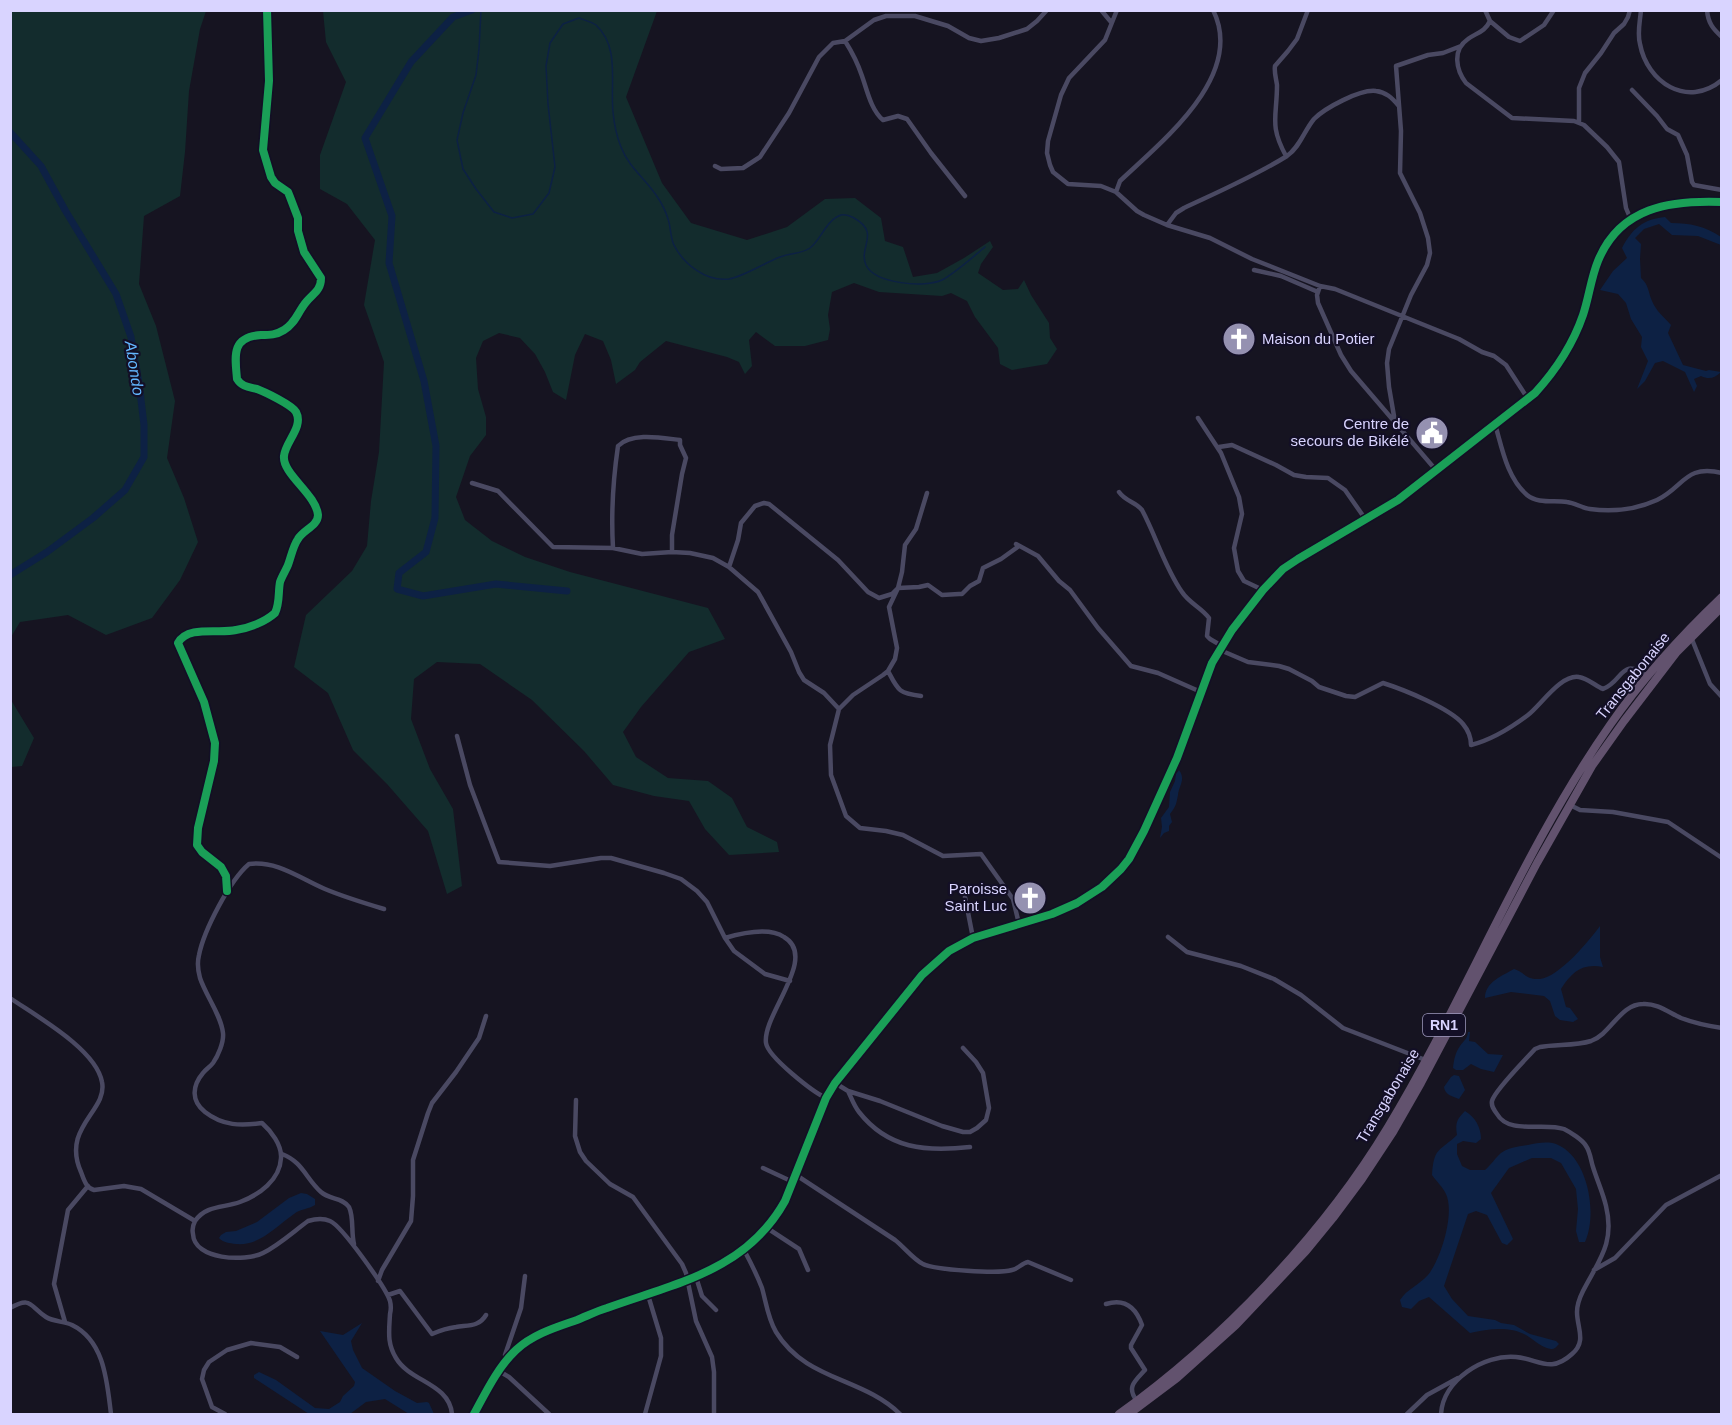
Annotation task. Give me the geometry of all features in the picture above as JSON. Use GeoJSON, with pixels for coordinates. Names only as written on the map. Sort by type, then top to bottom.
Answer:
{"type":"FeatureCollection","features":[{"type":"Feature","properties":{"kind":"highway","name":"Transgabonaise"},"geometry":{"type":"LineString","coordinates":[[1129,1414],[1177,1378],[1236,1324],[1306,1251],[1334,1218],[1393,1132],[1539,842],[1603,734],[1680,639],[1722,597]]}},
{"type":"Feature","properties":{"kind":"highway","name":"Transgabonaise"},"geometry":{"type":"LineString","coordinates":[[1119,1414],[1179,1368],[1234,1317],[1312,1232],[1346,1188],[1388,1128],[1429,1061],[1592,766],[1650,685],[1691,637],[1722,608]]}},
{"type":"Feature","properties":{"kind":"street"},"geometry":{"type":"LineString","coordinates":[[227,891],[226,876],[221,867],[197,845],[199,820],[214,761],[215,743],[204,702],[178,643],[186,635],[236,630],[255,624],[275,613],[280,583],[298,538],[316,522],[318,516],[311,499],[284,459],[284,453],[297,426],[296,412],[264,392],[239,384],[236,372],[235,352],[239,343],[253,336],[276,334],[286,329],[297,317],[305,302],[317,292],[321,283],[321,278],[304,252],[293,203],[288,192],[275,183],[263,150],[269,81],[267,10]]}},
{"type":"Feature","properties":{"kind":"street"},"geometry":{"type":"LineString","coordinates":[[716,166],[727,169],[743,168],[760,157],[789,113],[819,57],[832,43],[845,41],[874,20],[886,16],[915,16],[948,26],[969,39],[981,41],[1027,29],[1047,10]]}},
{"type":"Feature","properties":{"kind":"street"},"geometry":{"type":"LineString","coordinates":[[1101,10],[1111,22]]}},
{"type":"Feature","properties":{"kind":"street"},"geometry":{"type":"LineString","coordinates":[[1117,10],[1105,40],[1069,78],[1061,95],[1051,128],[1047,153],[1053,172],[1068,184],[1101,186],[1116,192],[1137,211],[1167,225],[1210,238],[1319,289]]}},
{"type":"Feature","properties":{"kind":"street"},"geometry":{"type":"LineString","coordinates":[[1116,192],[1120,181],[1180,122],[1206,89],[1217,64],[1218,55],[1220,32],[1213,10]]}},
{"type":"Feature","properties":{"kind":"street"},"geometry":{"type":"LineString","coordinates":[[1286,156],[1275,130],[1277,83],[1275,66],[1297,39],[1308,10]]}},
{"type":"Feature","properties":{"kind":"street"},"geometry":{"type":"LineString","coordinates":[[1485,10],[1490,21],[1509,37],[1520,41],[1544,25],[1554,10]]}},
{"type":"Feature","properties":{"kind":"street"},"geometry":{"type":"LineString","coordinates":[[1579,122],[1579,88],[1585,73],[1614,33],[1624,24],[1630,10]]}},
{"type":"Feature","properties":{"kind":"street"},"geometry":{"type":"LineString","coordinates":[[1641,10],[1638,34],[1641,50],[1649,66],[1667,85],[1679,92],[1690,93],[1712,87],[1722,80]]}},
{"type":"Feature","properties":{"kind":"street"},"geometry":{"type":"LineString","coordinates":[[1707,10],[1708,21],[1722,37]]}},
{"type":"Feature","properties":{"kind":"street"},"geometry":{"type":"LineString","coordinates":[[1395,422],[1389,387],[1389,349],[1427,265],[1430,253],[1420,213],[1400,173],[1400,107],[1396,66],[1461,46],[1484,30],[1490,21]]}},
{"type":"Feature","properties":{"kind":"street"},"geometry":{"type":"LineString","coordinates":[[845,41],[879,117],[883,120],[898,116],[907,119],[965,196]]}},
{"type":"Feature","properties":{"kind":"street"},"geometry":{"type":"LineString","coordinates":[[1461,46],[1457,63],[1461,76],[1466,83],[1512,118],[1579,122],[1606,147],[1619,162],[1630,220]]}},
{"type":"Feature","properties":{"kind":"street"},"geometry":{"type":"LineString","coordinates":[[1632,90],[1667,129],[1678,135],[1687,154],[1694,185],[1722,190]]}},
{"type":"Feature","properties":{"kind":"street"},"geometry":{"type":"LineString","coordinates":[[1167,225],[1176,213],[1184,208],[1269,166],[1292,152],[1316,117],[1348,99],[1366,91],[1377,91],[1388,94],[1400,107]]}},
{"type":"Feature","properties":{"kind":"street"},"geometry":{"type":"LineString","coordinates":[[474,1414],[499,1371],[508,1358],[521,1346],[543,1333],[720,1266],[744,1250],[767,1228],[778,1213],[793,1182],[826,1098],[835,1083],[922,975],[949,951],[973,938],[1052,914],[1077,903],[1102,887],[1129,859],[1177,758],[1212,663],[1243,615],[1263,590],[1288,565],[1398,500],[1528,399],[1552,374],[1563,357],[1583,316],[1594,274],[1604,250],[1616,232],[1630,220],[1652,209],[1681,202],[1722,202]]}},
{"type":"Feature","properties":{"kind":"street"},"geometry":{"type":"LineString","coordinates":[[1254,270],[1281,276],[1319,289],[1335,289],[1459,339],[1494,356],[1506,365],[1528,399]]}},
{"type":"Feature","properties":{"kind":"street"},"geometry":{"type":"LineString","coordinates":[[1319,289],[1317,298],[1321,309],[1347,365],[1436,469]]}},
{"type":"Feature","properties":{"kind":"street"},"geometry":{"type":"LineString","coordinates":[[1198,418],[1219,447],[1241,506],[1242,514],[1234,548],[1238,571],[1244,581],[1263,590]]}},
{"type":"Feature","properties":{"kind":"street"},"geometry":{"type":"LineString","coordinates":[[1495,424],[1510,471],[1528,496],[1538,500],[1569,502],[1588,509],[1624,511],[1656,501],[1690,474],[1702,471],[1722,473]]}},
{"type":"Feature","properties":{"kind":"street"},"geometry":{"type":"LineString","coordinates":[[613,548],[612,494],[618,446],[635,438],[666,438],[680,440],[686,458],[672,535],[672,552]]}},
{"type":"Feature","properties":{"kind":"street"},"geometry":{"type":"LineString","coordinates":[[1219,447],[1232,445],[1294,475],[1328,478],[1345,490],[1366,520]]}},
{"type":"Feature","properties":{"kind":"street"},"geometry":{"type":"LineString","coordinates":[[472,483],[498,490],[553,547],[613,548],[642,554],[672,552],[698,554],[713,558],[729,567],[758,592],[804,680],[824,693],[838,709]]}},
{"type":"Feature","properties":{"kind":"street"},"geometry":{"type":"LineString","coordinates":[[1119,492],[1124,499],[1142,510],[1181,591],[1209,618],[1208,636],[1221,648],[1248,662],[1289,669],[1319,687],[1346,696],[1354,697],[1383,683],[1397,687],[1456,717],[1468,731],[1471,746],[1485,742],[1529,714],[1564,681],[1572,677],[1580,676],[1603,689],[1628,668],[1639,669],[1648,676]]}},
{"type":"Feature","properties":{"kind":"street"},"geometry":{"type":"LineString","coordinates":[[927,493],[916,529],[905,545],[903,572],[889,608],[897,648],[894,659],[888,670],[853,695],[838,709],[830,745],[831,775],[846,816],[860,828],[903,835],[943,856],[981,854],[1013,899],[1019,924]]}},
{"type":"Feature","properties":{"kind":"street"},"geometry":{"type":"LineString","coordinates":[[729,567],[741,523],[755,506],[764,504],[769,504],[792,521],[808,537],[838,560],[868,592],[876,597],[892,594],[898,588],[928,585],[942,594],[962,594],[979,581],[982,568],[1000,559],[1018,545],[1036,554],[1059,581],[1070,590],[1098,628],[1131,666],[1158,673],[1201,692]]}},
{"type":"Feature","properties":{"kind":"street"},"geometry":{"type":"LineString","coordinates":[[1691,637],[1710,684],[1722,697]]}},
{"type":"Feature","properties":{"kind":"street"},"geometry":{"type":"LineString","coordinates":[[888,670],[899,690],[921,696]]}},
{"type":"Feature","properties":{"kind":"street"},"geometry":{"type":"LineString","coordinates":[[457,736],[470,785],[499,862],[550,866],[611,858],[681,879],[690,884],[707,902],[734,951],[765,974],[790,981]]}},
{"type":"Feature","properties":{"kind":"street"},"geometry":{"type":"LineString","coordinates":[[1570,805],[1580,810],[1613,812],[1668,822],[1722,858]]}},
{"type":"Feature","properties":{"kind":"street"},"geometry":{"type":"LineString","coordinates":[[354,1246],[351,1235],[351,1212],[348,1206],[343,1201],[324,1195],[298,1163],[282,1154],[271,1132],[262,1124],[230,1125],[201,1109],[194,1097],[194,1088],[198,1080],[213,1063],[223,1041],[221,1025],[198,967],[202,945],[227,891],[238,874],[249,864],[270,865],[284,869],[327,890],[384,909]]}},
{"type":"Feature","properties":{"kind":"street"},"geometry":{"type":"LineString","coordinates":[[965,897],[973,938]]}},
{"type":"Feature","properties":{"kind":"street"},"geometry":{"type":"LineString","coordinates":[[725,938],[743,933],[775,933],[790,940],[795,955],[790,981],[768,1024],[767,1047],[775,1059],[826,1098]]}},
{"type":"Feature","properties":{"kind":"street"},"geometry":{"type":"LineString","coordinates":[[1168,937],[1187,952],[1241,966],[1274,979],[1301,995],[1343,1028],[1429,1061]]}},
{"type":"Feature","properties":{"kind":"street"},"geometry":{"type":"LineString","coordinates":[[10,998],[55,1027],[86,1055],[98,1072],[102,1089],[76,1145],[78,1166],[87,1186],[94,1190],[124,1186],[141,1189],[195,1221]]}},
{"type":"Feature","properties":{"kind":"street"},"geometry":{"type":"LineString","coordinates":[[1407,1414],[1426,1395],[1487,1361],[1516,1357],[1547,1365],[1557,1364],[1572,1354],[1579,1345],[1581,1337],[1576,1310],[1580,1297],[1607,1244],[1608,1219],[1605,1203],[1586,1145],[1565,1130],[1541,1126],[1513,1126],[1500,1119],[1492,1106],[1492,1100],[1535,1049],[1590,1041],[1638,1004],[1656,1004],[1682,1018],[1722,1028]]}},
{"type":"Feature","properties":{"kind":"street"},"geometry":{"type":"LineString","coordinates":[[378,1281],[411,1221],[413,1160],[432,1103],[479,1038],[486,1016]]}},
{"type":"Feature","properties":{"kind":"street"},"geometry":{"type":"LineString","coordinates":[[835,1083],[942,1126],[970,1132],[986,1120],[989,1108],[982,1073],[976,1062],[963,1048]]}},
{"type":"Feature","properties":{"kind":"street"},"geometry":{"type":"LineString","coordinates":[[848,1090],[858,1111],[885,1137],[917,1148],[970,1147]]}},
{"type":"Feature","properties":{"kind":"street"},"geometry":{"type":"LineString","coordinates":[[576,1100],[575,1136],[580,1152],[610,1184],[633,1197],[682,1264],[688,1280],[696,1321],[712,1357],[714,1414]]}},
{"type":"Feature","properties":{"kind":"street"},"geometry":{"type":"LineString","coordinates":[[282,1154],[280,1168],[275,1178],[255,1195],[238,1203],[213,1207],[195,1221],[192,1232],[195,1244],[214,1255],[246,1257],[263,1253],[308,1221],[326,1220],[337,1225],[388,1295],[391,1303],[389,1344],[396,1359],[407,1372],[437,1388],[451,1408],[452,1414]]}},
{"type":"Feature","properties":{"kind":"street"},"geometry":{"type":"LineString","coordinates":[[763,1168],[793,1182]]}},
{"type":"Feature","properties":{"kind":"street"},"geometry":{"type":"LineString","coordinates":[[796,1175],[896,1240],[915,1259],[927,1266],[987,1272],[1011,1271],[1028,1262],[1071,1280]]}},
{"type":"Feature","properties":{"kind":"street"},"geometry":{"type":"LineString","coordinates":[[1594,1270],[1615,1258],[1666,1205],[1722,1175]]}},
{"type":"Feature","properties":{"kind":"street"},"geometry":{"type":"LineString","coordinates":[[65,1322],[54,1284],[68,1210],[87,1186]]}},
{"type":"Feature","properties":{"kind":"street"},"geometry":{"type":"LineString","coordinates":[[767,1228],[799,1249],[808,1270]]}},
{"type":"Feature","properties":{"kind":"street"},"geometry":{"type":"LineString","coordinates":[[744,1250],[761,1286],[771,1322],[788,1347],[801,1360],[819,1371],[864,1389],[900,1414]]}},
{"type":"Feature","properties":{"kind":"street"},"geometry":{"type":"LineString","coordinates":[[508,1358],[505,1355],[521,1308],[525,1276]]}},
{"type":"Feature","properties":{"kind":"street"},"geometry":{"type":"LineString","coordinates":[[696,1277],[702,1296],[716,1310]]}},
{"type":"Feature","properties":{"kind":"street"},"geometry":{"type":"LineString","coordinates":[[388,1295],[400,1291],[432,1334],[454,1327],[477,1325],[486,1315]]}},
{"type":"Feature","properties":{"kind":"street"},"geometry":{"type":"LineString","coordinates":[[645,1414],[661,1356],[661,1338],[648,1295]]}},
{"type":"Feature","properties":{"kind":"street"},"geometry":{"type":"LineString","coordinates":[[1106,1304],[1115,1301],[1129,1305],[1141,1321],[1142,1326],[1131,1345],[1145,1370],[1132,1389],[1137,1402]]}},
{"type":"Feature","properties":{"kind":"street"},"geometry":{"type":"LineString","coordinates":[[10,1308],[27,1302],[48,1319],[73,1325],[90,1339],[103,1367],[111,1414]]}},
{"type":"Feature","properties":{"kind":"street"},"geometry":{"type":"LineString","coordinates":[[225,1414],[212,1407],[202,1379],[209,1362],[226,1350],[250,1343],[280,1347],[297,1358]]}},
{"type":"Feature","properties":{"kind":"street"},"geometry":{"type":"LineString","coordinates":[[499,1371],[509,1377],[549,1414]]}},
{"type":"Feature","properties":{"kind":"street"},"geometry":{"type":"LineString","coordinates":[[1441,1414],[1448,1392],[1465,1374]]}},
{"type":"Feature","properties":{"kind":"green space"},"geometry":{"type":"Polygon","coordinates":[[[11,10],[206,11],[200,29],[189,91],[180,196],[144,216],[139,284],[156,326],[175,401],[167,458],[184,498],[198,542],[180,580],[152,618],[106,635],[68,615],[20,622],[11,637],[11,10]]]}},
{"type":"Feature","properties":{"kind":"green space"},"geometry":{"type":"Polygon","coordinates":[[[323,11],[657,11],[626,97],[662,183],[691,223],[747,240],[787,227],[825,199],[855,198],[881,218],[885,241],[903,247],[913,277],[937,273],[990,241],[993,247],[981,264],[978,273],[1003,290],[1018,289],[1024,280],[1049,323],[1050,338],[1057,349],[1047,364],[1012,370],[1000,364],[998,348],[975,317],[967,301],[951,293],[942,296],[879,292],[854,283],[832,292],[828,315],[830,329],[828,340],[805,346],[775,346],[756,332],[749,340],[752,366],[745,374],[739,362],[666,341],[616,384],[611,360],[603,341],[585,334],[575,355],[566,400],[553,392],[535,354],[520,338],[499,333],[483,341],[476,358],[478,389],[486,417],[486,435],[470,456],[456,497],[465,520],[492,541],[525,557],[570,572],[708,608],[725,639],[689,652],[641,707],[623,732],[636,757],[668,778],[708,781],[732,798],[747,827],[777,842],[779,852],[729,855],[705,829],[689,801],[654,796],[613,785],[584,751],[532,700],[480,664],[437,662],[414,679],[411,719],[430,769],[453,809],[462,886],[447,894],[428,831],[387,784],[353,750],[328,693],[294,667],[306,615],[352,571],[367,546],[379,452],[384,362],[364,305],[375,240],[347,204],[320,189],[320,155],[346,82],[326,42],[323,11]]]}},
{"type":"Feature","properties":{"kind":"green space"},"geometry":{"type":"Polygon","coordinates":[[[11,700],[34,738],[22,766],[11,767],[11,700]]]}},
{"type":"Feature","properties":{"kind":"water"},"geometry":{"type":"Polygon","coordinates":[[[1665,217],[1671,223],[1697,226],[1721,237],[1721,245],[1698,236],[1672,235],[1659,224],[1644,229],[1635,238],[1641,244],[1641,278],[1656,308],[1671,325],[1668,333],[1683,365],[1721,372],[1712,378],[1701,376],[1694,379],[1697,386],[1694,392],[1685,372],[1663,361],[1655,363],[1645,381],[1637,389],[1648,361],[1641,347],[1642,337],[1631,319],[1626,303],[1618,294],[1600,290],[1613,271],[1627,258],[1622,248],[1634,230],[1650,220],[1665,217]]]}},
{"type":"Feature","properties":{"kind":"water"},"geometry":{"type":"Polygon","coordinates":[[[1179,770],[1182,780],[1176,805],[1170,814],[1172,822],[1169,831],[1160,838],[1161,818],[1169,807],[1170,792],[1179,770]]]}},
{"type":"Feature","properties":{"kind":"water"},"geometry":{"type":"Polygon","coordinates":[[[1600,926],[1600,957],[1603,967],[1589,966],[1578,970],[1561,989],[1566,1007],[1570,1008],[1578,1019],[1573,1022],[1560,1020],[1555,1016],[1550,1001],[1544,996],[1511,992],[1485,998],[1491,984],[1514,969],[1535,979],[1548,977],[1556,972],[1573,957],[1600,926]]]}},
{"type":"Feature","properties":{"kind":"water"},"geometry":{"type":"Polygon","coordinates":[[[1470,1032],[1469,1041],[1475,1042],[1488,1054],[1503,1055],[1494,1072],[1471,1064],[1463,1070],[1453,1068],[1457,1051],[1470,1032]]]}},
{"type":"Feature","properties":{"kind":"water"},"geometry":{"type":"Polygon","coordinates":[[[1454,1075],[1459,1076],[1465,1090],[1459,1099],[1447,1094],[1444,1087],[1454,1075]]]}},
{"type":"Feature","properties":{"kind":"water"},"geometry":{"type":"Polygon","coordinates":[[[1465,1111],[1477,1123],[1481,1139],[1476,1143],[1463,1141],[1457,1144],[1457,1154],[1462,1166],[1470,1170],[1485,1170],[1507,1150],[1549,1143],[1556,1144],[1567,1151],[1576,1160],[1583,1173],[1590,1202],[1589,1230],[1585,1242],[1579,1242],[1576,1231],[1578,1209],[1576,1189],[1561,1163],[1551,1158],[1532,1158],[1509,1168],[1491,1193],[1513,1239],[1507,1245],[1502,1243],[1487,1215],[1476,1211],[1468,1214],[1444,1286],[1452,1299],[1468,1316],[1514,1325],[1530,1334],[1556,1341],[1559,1344],[1554,1349],[1544,1347],[1526,1335],[1513,1330],[1470,1333],[1429,1297],[1419,1301],[1411,1309],[1402,1307],[1400,1300],[1428,1275],[1442,1247],[1449,1212],[1445,1191],[1432,1175],[1434,1159],[1438,1151],[1457,1135],[1457,1122],[1465,1111]]]}},
{"type":"Feature","properties":{"kind":"water"},"geometry":{"type":"Polygon","coordinates":[[[301,1193],[315,1199],[315,1205],[296,1212],[260,1239],[245,1244],[236,1244],[219,1238],[226,1232],[236,1231],[257,1222],[289,1198],[301,1193]]]}},
{"type":"Feature","properties":{"kind":"water"},"geometry":{"type":"Polygon","coordinates":[[[362,1323],[351,1341],[362,1368],[417,1403],[429,1403],[434,1414],[409,1414],[385,1399],[366,1402],[350,1414],[309,1414],[254,1378],[254,1375],[259,1372],[276,1380],[315,1408],[329,1409],[340,1402],[355,1382],[320,1331],[343,1335],[362,1323]]]}},
{"type":"Feature","properties":{"kind":"waterway"},"geometry":{"type":"LineString","coordinates":[[472,10],[453,17],[411,62],[365,138],[392,216],[389,263],[424,381],[436,446],[435,518],[426,552],[399,573],[397,589],[423,596],[496,584],[567,591]]}},
{"type":"Feature","properties":{"kind":"waterway"},"geometry":{"type":"LineString","coordinates":[[481,10],[476,75],[463,113],[457,140],[463,169],[494,212],[512,218],[533,214],[549,193],[555,167],[546,66],[550,43],[563,24],[579,18],[596,25],[608,44],[612,66],[614,121],[624,154],[661,203],[678,252],[697,271],[721,279],[741,275],[780,257],[810,248],[831,221],[843,215],[854,218],[866,229],[868,235],[864,258],[871,271],[901,283],[924,284],[942,280],[985,247]]}},
{"type":"Feature","properties":{"kind":"waterway","name":"Abondo"},"geometry":{"type":"LineString","coordinates":[[10,132],[41,166],[116,294],[131,337],[144,425],[144,457],[125,490],[93,518],[47,552],[10,575]]}},
{"type":"Feature","properties":{"kind":"cycle path"},"geometry":{"type":"LineString","coordinates":[[227,891],[226,876],[221,867],[197,845],[198,828],[214,761],[215,743],[204,702],[178,643],[183,637],[196,632],[246,628],[262,622],[275,613],[280,582],[295,545],[300,536],[316,522],[318,515],[312,499],[293,477],[285,463],[285,451],[298,423],[296,412],[278,399],[243,385],[237,379],[237,349],[244,339],[276,334],[288,327],[317,291],[321,282],[321,278],[304,252],[298,231],[298,218],[288,192],[275,183],[271,177],[263,150],[269,81],[267,10]]}},
{"type":"Feature","properties":{"kind":"cycle path"},"geometry":{"type":"LineString","coordinates":[[474,1414],[504,1364],[523,1344],[545,1332],[683,1282],[730,1259],[750,1244],[769,1225],[785,1201],[826,1098],[835,1083],[922,975],[949,951],[973,938],[1052,914],[1077,903],[1102,887],[1129,859],[1177,758],[1212,663],[1232,630],[1263,590],[1283,569],[1398,500],[1535,393],[1557,366],[1569,346],[1583,315],[1598,261],[1619,229],[1633,218],[1649,210],[1684,203],[1722,202]]}},
{"type":"Feature","properties":{"kind":"place","name":"Maison du Potier"},"geometry":{"type":"Point","coordinates":[1239,339]}},
{"type":"Feature","properties":{"kind":"place","name":"Centre de secours de Bikélé"},"geometry":{"type":"Point","coordinates":[1432,433]}},
{"type":"Feature","properties":{"kind":"place","name":"Paroisse Saint Luc"},"geometry":{"type":"Point","coordinates":[1030,898]}}]}
